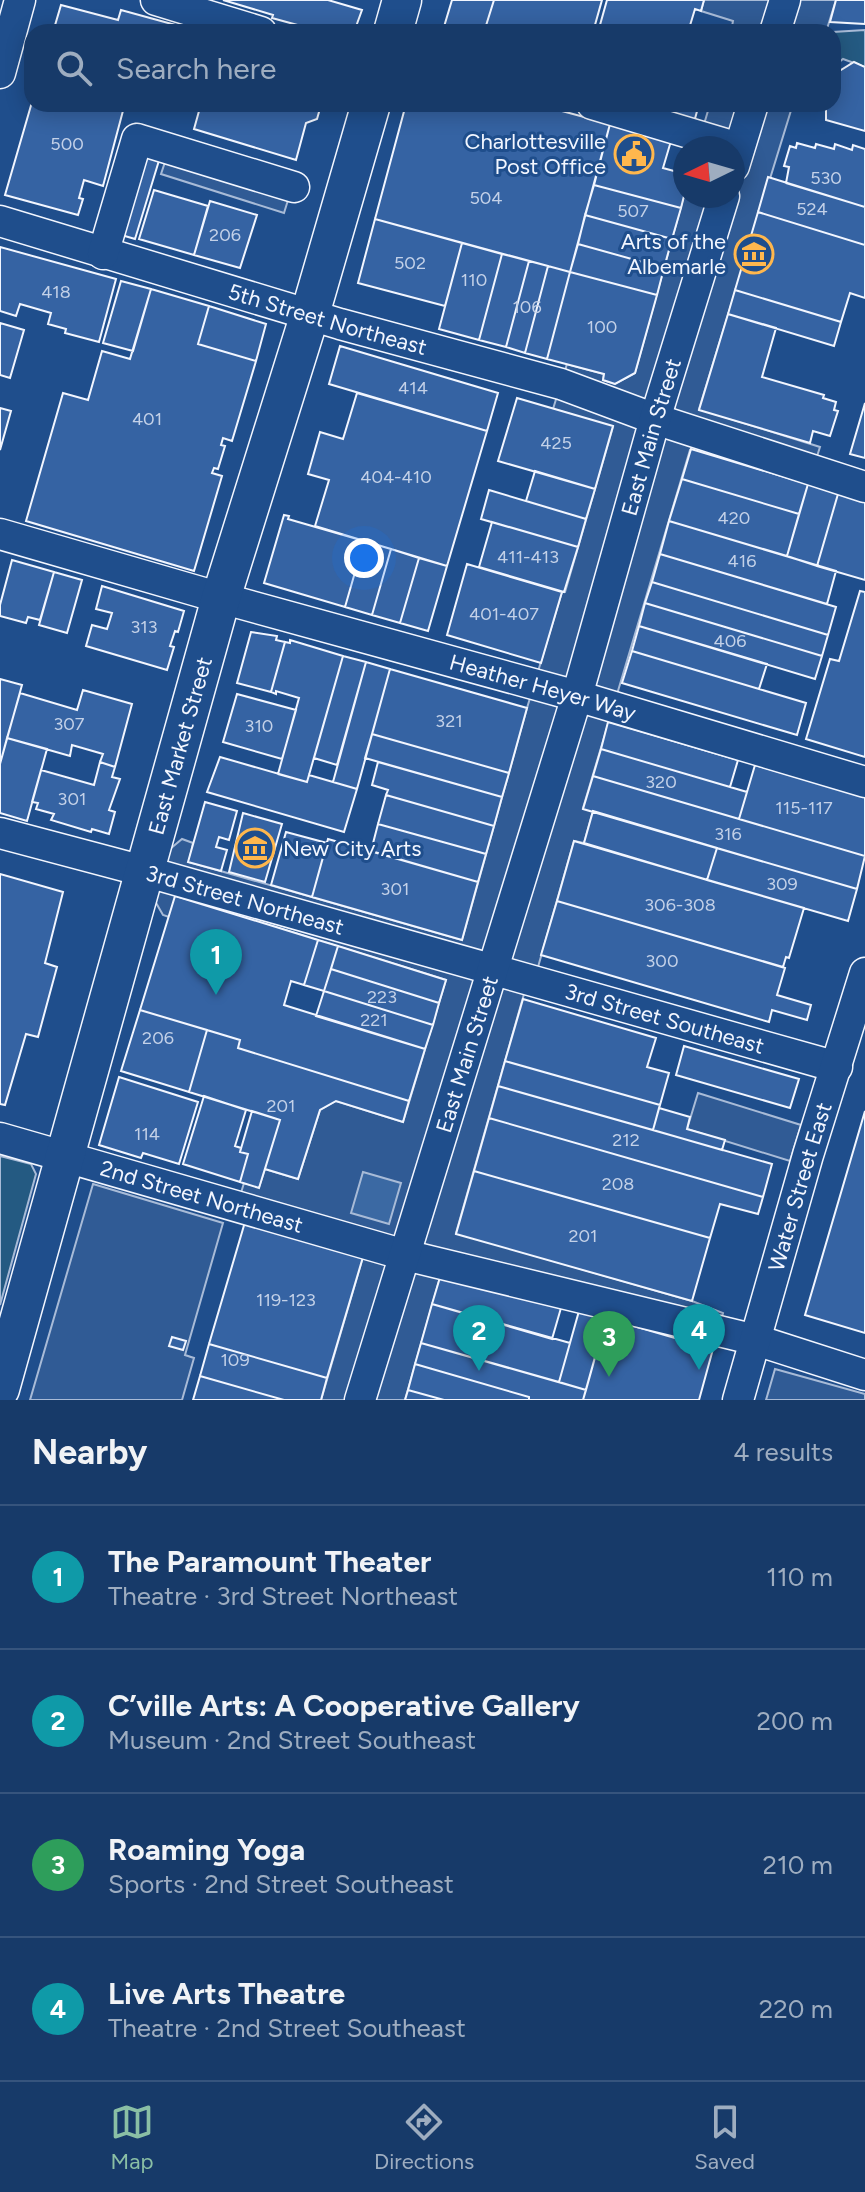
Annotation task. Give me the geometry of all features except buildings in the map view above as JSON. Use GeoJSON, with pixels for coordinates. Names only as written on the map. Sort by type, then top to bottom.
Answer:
{"type":"FeatureCollection","features":[{"type":"Feature","properties":{"kind":"main road"},"geometry":{"type":"LineString","coordinates":[[395,24],[402,0]]}},
{"type":"Feature","properties":{"kind":"main road","name":"East Market Street"},"geometry":{"type":"LineString","coordinates":[[0,1389],[221,598],[310,314],[369,112]]}},
{"type":"Feature","properties":{"kind":"street"},"geometry":{"type":"LineString","coordinates":[[1,62],[20,0]]}},
{"type":"Feature","properties":{"kind":"street"},"geometry":{"type":"LineString","coordinates":[[156,0],[235,24]]}},
{"type":"Feature","properties":{"kind":"street"},"geometry":{"type":"LineString","coordinates":[[778,24],[785,0]]}},
{"type":"Feature","properties":{"kind":"street"},"geometry":{"type":"LineString","coordinates":[[618,112],[693,136]]}},
{"type":"Feature","properties":{"kind":"street"},"geometry":{"type":"LineString","coordinates":[[743,136],[750,112]]}},
{"type":"Feature","properties":{"kind":"street"},"geometry":{"type":"LineString","coordinates":[[103,254],[137,139],[294,187]]}},
{"type":"Feature","properties":{"kind":"street","name":"East Main Street"},"geometry":{"type":"LineString","coordinates":[[360,1400],[577,694],[655,419],[720,208]]}},
{"type":"Feature","properties":{"kind":"street","name":"5th Street Northeast"},"geometry":{"type":"LineString","coordinates":[[0,221],[103,254],[561,384],[655,419],[865,487]]}},
{"type":"Feature","properties":{"kind":"street","name":"Heather Heyer Way"},"geometry":{"type":"LineString","coordinates":[[0,534],[221,598],[577,694],[865,782]]}},
{"type":"Feature","properties":{"kind":"street"},"geometry":{"type":"LineString","coordinates":[[539,667],[610,718]]}},
{"type":"Feature","properties":{"kind":"street"},"geometry":{"type":"LineString","coordinates":[[531,696],[620,689]]}},
{"type":"Feature","properties":{"kind":"street","name":"3rd Street Northeast"},"geometry":{"type":"LineString","coordinates":[[0,833],[491,969]]}},
{"type":"Feature","properties":{"kind":"street","name":"3rd Street Southeast"},"geometry":{"type":"LineString","coordinates":[[491,969],[837,1067]]}},
{"type":"Feature","properties":{"kind":"street","name":"Water Street East"},"geometry":{"type":"LineString","coordinates":[[738,1400],[808,1155],[865,973]]}},
{"type":"Feature","properties":{"kind":"street","name":"2nd Street Northeast"},"geometry":{"type":"LineString","coordinates":[[0,1138],[405,1255],[756,1340],[865,1375]]}},
{"type":"Feature","properties":{"kind":"shaded area"},"geometry":{"type":"Polygon","coordinates":[[[704,0],[836,0],[828,24],[732,24],[733,21],[701,11],[704,0]]]}},
{"type":"Feature","properties":{"kind":"shaded area"},"geometry":{"type":"Polygon","coordinates":[[[865,30],[865,67],[841,61],[841,32],[865,30]]]}},
{"type":"Feature","properties":{"kind":"shaded area"},"geometry":{"type":"Polygon","coordinates":[[[708,112],[791,112],[699,409],[820,447],[808,484],[690,450],[583,808],[593,811],[584,843],[574,841],[536,974],[526,987],[456,1233],[692,1301],[723,1313],[713,1349],[441,1274],[405,1400],[321,1400],[363,1257],[237,1206],[244,1183],[259,1187],[265,1169],[298,1179],[320,1110],[336,1101],[403,1122],[446,980],[176,896],[169,917],[163,915],[155,901],[170,849],[182,839],[193,843],[189,862],[462,940],[527,708],[613,427],[553,409],[567,364],[604,374],[603,380],[615,384],[635,373],[681,208],[745,208],[745,136],[701,136],[708,112]]]}},
{"type":"Feature","properties":{"kind":"shaded area"},"geometry":{"type":"Polygon","coordinates":[[[166,159],[289,197],[284,213],[161,174],[166,159]]]}},
{"type":"Feature","properties":{"kind":"shaded area"},"geometry":{"type":"Polygon","coordinates":[[[698,1093],[801,1125],[790,1161],[687,1129],[698,1093]]]}},
{"type":"Feature","properties":{"kind":"shaded area"},"geometry":{"type":"Polygon","coordinates":[[[0,1156],[31,1164],[36,1174],[0,1305],[0,1156]]]}},
{"type":"Feature","properties":{"kind":"shaded area"},"geometry":{"type":"Polygon","coordinates":[[[363,1172],[401,1183],[389,1224],[351,1213],[363,1172]]]}},
{"type":"Feature","properties":{"kind":"shaded area"},"geometry":{"type":"Polygon","coordinates":[[[93,1184],[223,1223],[185,1355],[194,1358],[182,1400],[30,1400],[93,1184]]]}},
{"type":"Feature","properties":{"kind":"shaded area"},"geometry":{"type":"Polygon","coordinates":[[[775,1369],[865,1394],[865,1400],[766,1400],[775,1369]]]}},
{"type":"Feature","properties":{"kind":"place","name":"Charlottesville Post Office"},"geometry":{"type":"Point","coordinates":[634,154]}},
{"type":"Feature","properties":{"kind":"place","name":"Arts of the Albemarle"},"geometry":{"type":"Point","coordinates":[754,254]}},
{"type":"Feature","properties":{"kind":"place","name":"New City Arts"},"geometry":{"type":"Point","coordinates":[255,848]}},
{"type":"Feature","properties":{"kind":"place","name":"The Paramount Theater"},"geometry":{"type":"Point","coordinates":[216,995]}},
{"type":"Feature","properties":{"kind":"place","name":"Live Arts Theatre"},"geometry":{"type":"Point","coordinates":[699,1370]}},
{"type":"Feature","properties":{"kind":"place","name":"C’ville Arts: A Cooperative Gallery"},"geometry":{"type":"Point","coordinates":[479,1371]}},
{"type":"Feature","properties":{"kind":"place","name":"Roaming Yoga"},"geometry":{"type":"Point","coordinates":[609,1377]}}]}
